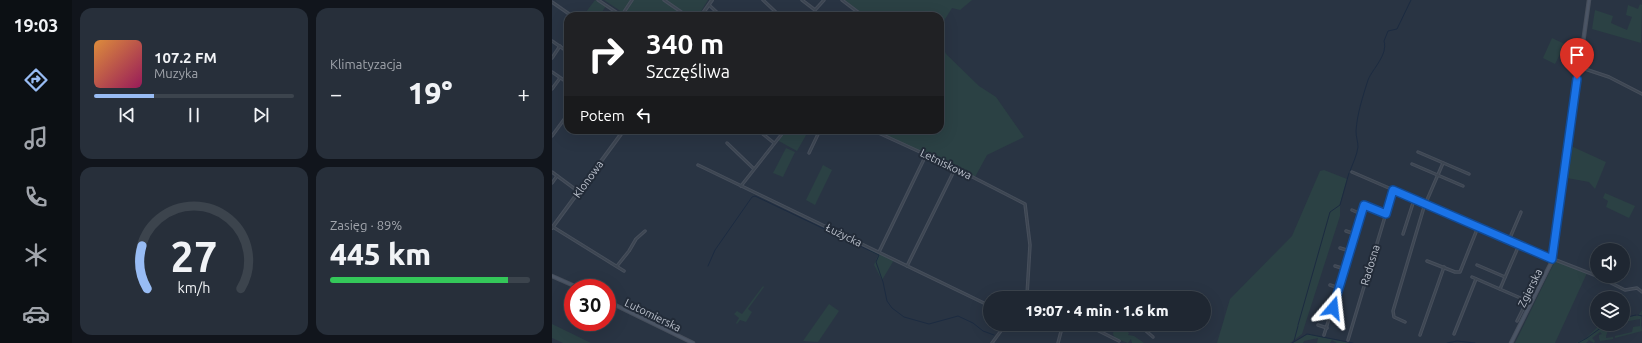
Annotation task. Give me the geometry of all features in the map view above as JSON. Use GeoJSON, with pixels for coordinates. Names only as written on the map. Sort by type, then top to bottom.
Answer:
{"type":"FeatureCollection","features":[{"type":"Feature","properties":{"kind":"main road","name":"Zgierska"},"geometry":{"type":"LineString","coordinates":[[1511,343],[1552,259],[1588,0]]}},
{"type":"Feature","properties":{"kind":"main road"},"geometry":{"type":"LineString","coordinates":[[552,276],[564,281]]}},
{"type":"Feature","properties":{"kind":"main road","name":"Lutomierska"},"geometry":{"type":"LineString","coordinates":[[616,305],[693,343]]}},
{"type":"Feature","properties":{"kind":"street"},"geometry":{"type":"LineString","coordinates":[[598,0],[615,12]]}},
{"type":"Feature","properties":{"kind":"street"},"geometry":{"type":"LineString","coordinates":[[624,12],[632,0]]}},
{"type":"Feature","properties":{"kind":"street"},"geometry":{"type":"LineString","coordinates":[[664,0],[681,12]]}},
{"type":"Feature","properties":{"kind":"street"},"geometry":{"type":"LineString","coordinates":[[704,12],[712,0]]}},
{"type":"Feature","properties":{"kind":"street"},"geometry":{"type":"LineString","coordinates":[[763,0],[776,12]]}},
{"type":"Feature","properties":{"kind":"street"},"geometry":{"type":"LineString","coordinates":[[802,0],[815,10],[824,0]]}},
{"type":"Feature","properties":{"kind":"street"},"geometry":{"type":"LineString","coordinates":[[842,0],[858,12]]}},
{"type":"Feature","properties":{"kind":"street"},"geometry":{"type":"LineString","coordinates":[[552,2],[566,12]]}},
{"type":"Feature","properties":{"kind":"street"},"geometry":{"type":"LineString","coordinates":[[708,5],[716,12]]}},
{"type":"Feature","properties":{"kind":"street"},"geometry":{"type":"LineString","coordinates":[[552,41],[564,49]]}},
{"type":"Feature","properties":{"kind":"street"},"geometry":{"type":"LineString","coordinates":[[552,58],[560,46]]}},
{"type":"Feature","properties":{"kind":"street"},"geometry":{"type":"LineString","coordinates":[[1579,67],[1609,77],[1642,94]]}},
{"type":"Feature","properties":{"kind":"street"},"geometry":{"type":"LineString","coordinates":[[552,72],[564,80]]}},
{"type":"Feature","properties":{"kind":"street"},"geometry":{"type":"LineString","coordinates":[[552,90],[560,78]]}},
{"type":"Feature","properties":{"kind":"street"},"geometry":{"type":"LineString","coordinates":[[552,136],[564,120]]}},
{"type":"Feature","properties":{"kind":"street","name":"Klonowa"},"geometry":{"type":"LineString","coordinates":[[553,228],[621,134]]}},
{"type":"Feature","properties":{"kind":"street"},"geometry":{"type":"LineString","coordinates":[[763,134],[774,143]]}},
{"type":"Feature","properties":{"kind":"street"},"geometry":{"type":"LineString","coordinates":[[741,186],[753,168],[782,134]]}},
{"type":"Feature","properties":{"kind":"street"},"geometry":{"type":"LineString","coordinates":[[809,153],[818,134]]}},
{"type":"Feature","properties":{"kind":"street","name":"Letniskowa"},"geometry":{"type":"LineString","coordinates":[[881,134],[955,168],[1019,201],[1026,207],[1030,240],[1027,291]]}},
{"type":"Feature","properties":{"kind":"street"},"geometry":{"type":"LineString","coordinates":[[727,143],[753,168]]}},
{"type":"Feature","properties":{"kind":"street"},"geometry":{"type":"LineString","coordinates":[[1418,152],[1469,174]]}},
{"type":"Feature","properties":{"kind":"street"},"geometry":{"type":"LineString","coordinates":[[879,252],[926,155]]}},
{"type":"Feature","properties":{"kind":"street"},"geometry":{"type":"LineString","coordinates":[[1405,322],[1394,317],[1393,311],[1426,204],[1444,163]]}},
{"type":"Feature","properties":{"kind":"street"},"geometry":{"type":"LineString","coordinates":[[1412,164],[1463,186]]}},
{"type":"Feature","properties":{"kind":"street","name":"Łużycka"},"geometry":{"type":"LineString","coordinates":[[698,165],[983,303]]}},
{"type":"Feature","properties":{"kind":"street"},"geometry":{"type":"LineString","coordinates":[[907,266],[955,168]]}},
{"type":"Feature","properties":{"kind":"street"},"geometry":{"type":"LineString","coordinates":[[552,172],[579,192]]}},
{"type":"Feature","properties":{"kind":"street"},"geometry":{"type":"LineString","coordinates":[[1352,172],[1552,259],[1590,273]]}},
{"type":"Feature","properties":{"kind":"street"},"geometry":{"type":"LineString","coordinates":[[552,183],[557,176]]}},
{"type":"Feature","properties":{"kind":"street","name":"Radosna"},"geometry":{"type":"LineString","coordinates":[[1348,340],[1393,190]]}},
{"type":"Feature","properties":{"kind":"street"},"geometry":{"type":"LineString","coordinates":[[1403,234],[1414,199]]}},
{"type":"Feature","properties":{"kind":"street"},"geometry":{"type":"LineString","coordinates":[[1324,335],[1364,205],[1386,214]]}},
{"type":"Feature","properties":{"kind":"street"},"geometry":{"type":"LineString","coordinates":[[1352,210],[1362,214]]}},
{"type":"Feature","properties":{"kind":"street"},"geometry":{"type":"LineString","coordinates":[[1509,240],[1521,212]]}},
{"type":"Feature","properties":{"kind":"street"},"geometry":{"type":"LineString","coordinates":[[1427,261],[1458,272],[1462,270],[1478,227]]}},
{"type":"Feature","properties":{"kind":"street"},"geometry":{"type":"LineString","coordinates":[[553,228],[624,271]]}},
{"type":"Feature","properties":{"kind":"street"},"geometry":{"type":"LineString","coordinates":[[617,266],[636,239],[645,231]]}},
{"type":"Feature","properties":{"kind":"street"},"geometry":{"type":"LineString","coordinates":[[1346,231],[1355,234]]}},
{"type":"Feature","properties":{"kind":"street"},"geometry":{"type":"LineString","coordinates":[[1500,289],[1520,245]]}},
{"type":"Feature","properties":{"kind":"street"},"geometry":{"type":"LineString","coordinates":[[1340,248],[1350,252]]}},
{"type":"Feature","properties":{"kind":"street"},"geometry":{"type":"LineString","coordinates":[[1477,265],[1505,278]]}},
{"type":"Feature","properties":{"kind":"street"},"geometry":{"type":"LineString","coordinates":[[1335,266],[1345,269]]}},
{"type":"Feature","properties":{"kind":"street"},"geometry":{"type":"LineString","coordinates":[[1420,334],[1444,267]]}},
{"type":"Feature","properties":{"kind":"street"},"geometry":{"type":"LineString","coordinates":[[1472,277],[1525,300],[1526,303],[1517,321]]}},
{"type":"Feature","properties":{"kind":"street"},"geometry":{"type":"LineString","coordinates":[[1454,334],[1476,279]]}},
{"type":"Feature","properties":{"kind":"street"},"geometry":{"type":"LineString","coordinates":[[1611,283],[1625,290],[1637,288],[1642,292]]}},
{"type":"Feature","properties":{"kind":"street"},"geometry":{"type":"LineString","coordinates":[[1330,285],[1339,288]]}},
{"type":"Feature","properties":{"kind":"street"},"geometry":{"type":"LineString","coordinates":[[1324,305],[1333,308]]}},
{"type":"Feature","properties":{"kind":"street"},"geometry":{"type":"LineString","coordinates":[[1318,325],[1327,328]]}},
{"type":"Feature","properties":{"kind":"street"},"geometry":{"type":"LineString","coordinates":[[992,343],[1001,331]]}},
{"type":"Feature","properties":{"kind":"street"},"geometry":{"type":"LineString","coordinates":[[1058,343],[1061,331]]}},
{"type":"Feature","properties":{"kind":"street"},"geometry":{"type":"LineString","coordinates":[[1100,331],[1119,341]]}},
{"type":"Feature","properties":{"kind":"street"},"geometry":{"type":"LineString","coordinates":[[1146,331],[1153,337]]}},
{"type":"Feature","properties":{"kind":"green space"},"geometry":{"type":"Polygon","coordinates":[[[595,0],[606,6],[602,12],[586,12],[595,0]]]}},
{"type":"Feature","properties":{"kind":"green space"},"geometry":{"type":"Polygon","coordinates":[[[604,0],[708,0],[700,12],[622,12],[604,0]]]}},
{"type":"Feature","properties":{"kind":"green space"},"geometry":{"type":"Polygon","coordinates":[[[844,0],[972,0],[960,10],[952,8],[944,21],[944,12],[860,12],[844,0]]]}},
{"type":"Feature","properties":{"kind":"green space"},"geometry":{"type":"Polygon","coordinates":[[[1640,4],[1642,5],[1641,43],[1592,29],[1595,10],[1613,16],[1611,23],[1627,30],[1632,17],[1626,15],[1628,5],[1638,9],[1640,4]]]}},
{"type":"Feature","properties":{"kind":"green space"},"geometry":{"type":"Polygon","coordinates":[[[1552,38],[1577,50],[1576,55],[1562,50],[1555,64],[1543,58],[1552,38]]]}},
{"type":"Feature","properties":{"kind":"green space"},"geometry":{"type":"Polygon","coordinates":[[[944,49],[946,54],[979,86],[996,97],[1024,137],[987,155],[975,177],[884,134],[944,134],[944,49]]]}},
{"type":"Feature","properties":{"kind":"green space"},"geometry":{"type":"Polygon","coordinates":[[[782,134],[807,134],[797,151],[777,140],[782,134]]]}},
{"type":"Feature","properties":{"kind":"green space"},"geometry":{"type":"Polygon","coordinates":[[[1571,146],[1606,162],[1595,189],[1589,182],[1567,178],[1571,146]]]}},
{"type":"Feature","properties":{"kind":"green space"},"geometry":{"type":"Polygon","coordinates":[[[786,148],[795,152],[783,177],[773,173],[786,148]]]}},
{"type":"Feature","properties":{"kind":"green space"},"geometry":{"type":"Polygon","coordinates":[[[823,165],[832,170],[815,205],[806,200],[823,165]]]}},
{"type":"Feature","properties":{"kind":"green space"},"geometry":{"type":"Polygon","coordinates":[[[1324,170],[1347,179],[1340,204],[1340,216],[1302,334],[1290,343],[1217,343],[1230,299],[1292,236],[1320,171],[1324,170]]]}},
{"type":"Feature","properties":{"kind":"green space"},"geometry":{"type":"Polygon","coordinates":[[[1605,193],[1635,206],[1629,218],[1606,207],[1608,201],[1603,198],[1605,193]]]}},
{"type":"Feature","properties":{"kind":"green space"},"geometry":{"type":"Polygon","coordinates":[[[871,249],[894,260],[882,280],[874,265],[878,255],[869,251],[871,249]]]}},
{"type":"Feature","properties":{"kind":"green space"},"geometry":{"type":"Polygon","coordinates":[[[1555,261],[1587,273],[1555,343],[1515,343],[1555,261]]]}},
{"type":"Feature","properties":{"kind":"green space"},"geometry":{"type":"Polygon","coordinates":[[[763,286],[764,287],[748,309],[752,312],[746,322],[740,320],[737,324],[736,323],[739,318],[734,314],[737,311],[742,314],[763,286]]]}},
{"type":"Feature","properties":{"kind":"green space"},"geometry":{"type":"Polygon","coordinates":[[[829,304],[839,311],[818,342],[803,341],[829,304]]]}},
{"type":"Feature","properties":{"kind":"green space"},"geometry":{"type":"Polygon","coordinates":[[[1642,310],[1642,331],[1615,338],[1615,336],[1632,332],[1633,327],[1640,326],[1640,319],[1630,321],[1630,317],[1638,316],[1642,310]]]}},
{"type":"Feature","properties":{"kind":"green space"},"geometry":{"type":"Polygon","coordinates":[[[552,324],[591,343],[563,343],[552,338],[552,324]]]}},
{"type":"Feature","properties":{"kind":"green space"},"geometry":{"type":"Polygon","coordinates":[[[1114,331],[1127,331],[1129,333],[1128,335],[1134,336],[1144,343],[1132,343],[1131,339],[1128,343],[1115,338],[1114,331]]]}},
{"type":"Feature","properties":{"kind":"green space"},"geometry":{"type":"Polygon","coordinates":[[[1594,331],[1608,331],[1606,338],[1613,337],[1613,339],[1600,341],[1599,335],[1602,334],[1600,332],[1592,338],[1595,341],[1594,343],[1589,340],[1586,343],[1576,343],[1586,338],[1594,331]]]}},
{"type":"Feature","properties":{"kind":"green space"},"geometry":{"type":"Polygon","coordinates":[[[1308,334],[1350,343],[1337,343],[1332,340],[1330,343],[1317,343],[1318,338],[1304,341],[1303,343],[1293,343],[1308,334]]]}},
{"type":"Feature","properties":{"kind":"waterway"},"geometry":{"type":"LineString","coordinates":[[1350,171],[1355,159],[1358,145],[1356,131],[1360,105],[1368,80],[1382,56],[1385,46],[1384,41],[1388,31],[1397,29],[1411,0]]}},
{"type":"Feature","properties":{"kind":"waterway"},"geometry":{"type":"LineString","coordinates":[[1298,325],[1330,212],[1340,205],[1349,173]]}},
{"type":"Feature","properties":{"kind":"waterway"},"geometry":{"type":"LineString","coordinates":[[708,266],[715,250],[752,197],[755,196],[879,255],[876,262],[883,282],[887,301],[892,308],[904,317],[929,324],[958,316],[973,323],[983,331],[994,335]]}},
{"type":"Feature","properties":{"kind":"waterway"},"geometry":{"type":"LineString","coordinates":[[1630,316],[1636,315]]}},
{"type":"Feature","properties":{"kind":"waterway"},"geometry":{"type":"LineString","coordinates":[[1638,315],[1642,316]]}},
{"type":"Feature","properties":{"kind":"waterway"},"geometry":{"type":"LineString","coordinates":[[1294,341],[1298,326]]}},
{"type":"Feature","properties":{"kind":"waterway"},"geometry":{"type":"LineString","coordinates":[[1578,343],[1596,331]]}},
{"type":"Feature","properties":{"kind":"waterway"},"geometry":{"type":"LineString","coordinates":[[1292,343],[1307,334],[1353,343]]}},
{"type":"Feature","properties":{"kind":"waterway"},"geometry":{"type":"LineString","coordinates":[[1447,343],[1457,341],[1475,343]]}},
{"type":"Feature","properties":{"kind":"route"},"geometry":{"type":"LineString","coordinates":[[1333,308],[1364,205],[1386,214],[1393,190],[1552,259],[1577,79]]}}]}
